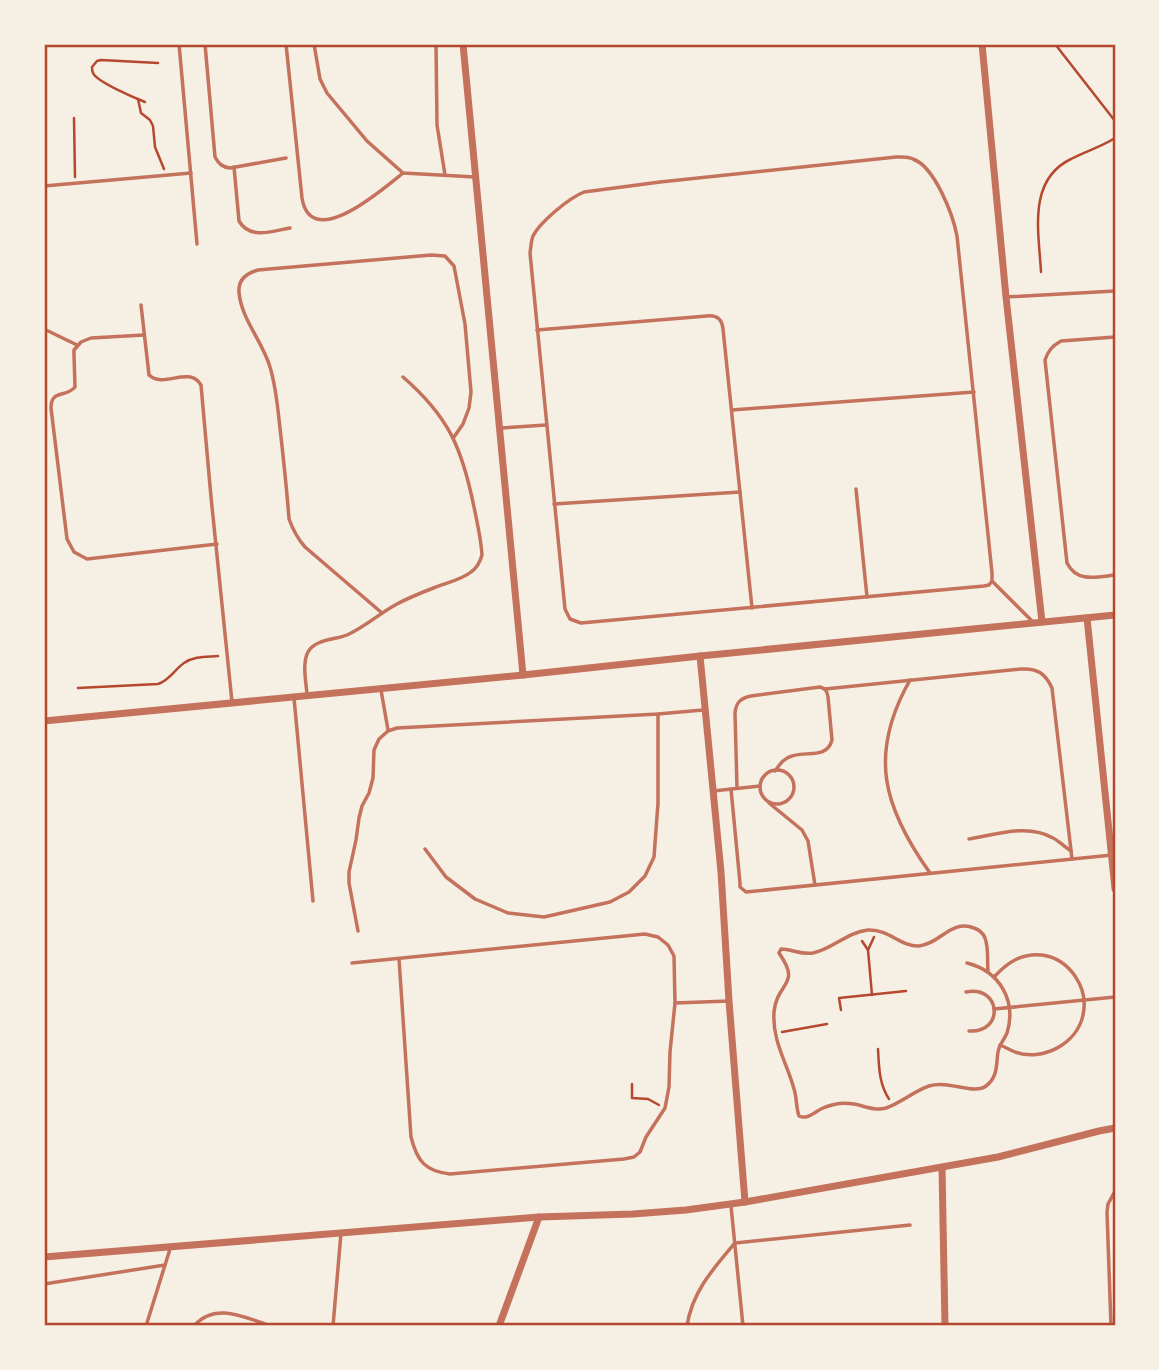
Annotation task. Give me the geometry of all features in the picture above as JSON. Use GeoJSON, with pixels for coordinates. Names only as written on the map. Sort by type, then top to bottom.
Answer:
{"type":"FeatureCollection","features":[{"type":"Feature","properties":{"kind":"street"},"geometry":{"type":"LineString","coordinates":[[463,44],[523,675]]}},
{"type":"Feature","properties":{"kind":"street"},"geometry":{"type":"LineString","coordinates":[[982,44],[1038,622]]}},
{"type":"Feature","properties":{"kind":"street"},"geometry":{"type":"LineString","coordinates":[[44,721],[1115,615]]}},
{"type":"Feature","properties":{"kind":"street"},"geometry":{"type":"LineString","coordinates":[[1087,618],[1115,889]]}},
{"type":"Feature","properties":{"kind":"street"},"geometry":{"type":"LineString","coordinates":[[700,656],[724,912],[744,1202]]}},
{"type":"Feature","properties":{"kind":"street"},"geometry":{"type":"LineString","coordinates":[[44,1257],[539,1217],[686,1210],[942,1168],[1115,1128]]}},
{"type":"Feature","properties":{"kind":"street"},"geometry":{"type":"LineString","coordinates":[[942,1168],[946,1326]]}},
{"type":"Feature","properties":{"kind":"street"},"geometry":{"type":"LineString","coordinates":[[499,1326],[539,1217]]}},
{"type":"Feature","properties":{"kind":"lane"},"geometry":{"type":"LineString","coordinates":[[179,44],[197,244]]}},
{"type":"Feature","properties":{"kind":"lane"},"geometry":{"type":"LineString","coordinates":[[205,44],[215,157],[218,163],[224,167],[234,167],[286,158]]}},
{"type":"Feature","properties":{"kind":"lane"},"geometry":{"type":"LineString","coordinates":[[286,44],[302,198],[308,212],[317,218],[333,219],[361,205],[403,173]]}},
{"type":"Feature","properties":{"kind":"lane"},"geometry":{"type":"LineString","coordinates":[[314,44],[320,79],[327,93],[368,141],[403,173],[475,177]]}},
{"type":"Feature","properties":{"kind":"lane"},"geometry":{"type":"LineString","coordinates":[[436,44],[437,125],[446,176]]}},
{"type":"Feature","properties":{"kind":"lane"},"geometry":{"type":"LineString","coordinates":[[905,157],[913,159],[921,163],[942,192],[954,221],[974,391],[992,573],[989,585],[576,623],[567,615],[565,609],[531,243],[540,227],[573,197],[583,192],[905,157]]}},
{"type":"Feature","properties":{"kind":"lane"},"geometry":{"type":"LineString","coordinates":[[234,167],[239,221],[242,226],[257,234],[290,228]]}},
{"type":"Feature","properties":{"kind":"lane"},"geometry":{"type":"LineString","coordinates":[[44,186],[191,173]]}},
{"type":"Feature","properties":{"kind":"lane"},"geometry":{"type":"LineString","coordinates":[[382,613],[305,547],[292,529],[275,386],[269,364],[248,319],[239,291],[244,277],[258,270],[445,256],[454,266],[461,298],[471,392],[463,424],[454,437]]}},
{"type":"Feature","properties":{"kind":"lane"},"geometry":{"type":"LineString","coordinates":[[1006,297],[1115,291]]}},
{"type":"Feature","properties":{"kind":"lane"},"geometry":{"type":"LineString","coordinates":[[141,305],[147,370],[152,378],[161,380],[190,376],[201,385],[232,702]]}},
{"type":"Feature","properties":{"kind":"lane"},"geometry":{"type":"LineString","coordinates":[[537,330],[713,315],[719,318],[722,323],[732,410],[752,608]]}},
{"type":"Feature","properties":{"kind":"lane"},"geometry":{"type":"LineString","coordinates":[[44,329],[77,345]]}},
{"type":"Feature","properties":{"kind":"lane"},"geometry":{"type":"LineString","coordinates":[[144,335],[86,339],[77,345],[74,355],[75,387],[69,393],[56,395],[51,403],[66,539],[74,552],[87,559],[216,544]]}},
{"type":"Feature","properties":{"kind":"lane"},"geometry":{"type":"LineString","coordinates":[[1115,337],[1061,341],[1048,352],[1045,360],[1067,563],[1073,572],[1083,578],[1115,575]]}},
{"type":"Feature","properties":{"kind":"lane"},"geometry":{"type":"LineString","coordinates":[[307,694],[306,659],[312,646],[347,635],[416,595],[466,576],[474,571],[482,555],[462,456],[454,437],[423,394],[403,377]]}},
{"type":"Feature","properties":{"kind":"lane"},"geometry":{"type":"LineString","coordinates":[[732,410],[974,391]]}},
{"type":"Feature","properties":{"kind":"lane"},"geometry":{"type":"LineString","coordinates":[[499,428],[546,425]]}},
{"type":"Feature","properties":{"kind":"lane"},"geometry":{"type":"LineString","coordinates":[[856,489],[867,597]]}},
{"type":"Feature","properties":{"kind":"lane"},"geometry":{"type":"LineString","coordinates":[[554,505],[740,492]]}},
{"type":"Feature","properties":{"kind":"lane"},"geometry":{"type":"LineString","coordinates":[[992,581],[1038,622]]}},
{"type":"Feature","properties":{"kind":"lane"},"geometry":{"type":"LineString","coordinates":[[737,789],[735,713],[739,701],[745,697],[820,687],[825,689],[1031,668],[1048,679],[1054,697],[1072,859]]}},
{"type":"Feature","properties":{"kind":"lane"},"geometry":{"type":"LineString","coordinates":[[910,680],[891,720],[885,763],[887,785],[904,831],[915,853],[930,873]]}},
{"type":"Feature","properties":{"kind":"lane"},"geometry":{"type":"LineString","coordinates":[[381,688],[388,731]]}},
{"type":"Feature","properties":{"kind":"lane"},"geometry":{"type":"LineString","coordinates":[[815,885],[808,841],[802,830],[763,797],[760,786],[765,776],[775,771],[785,759],[793,755],[823,752],[831,745],[828,697],[825,689]]}},
{"type":"Feature","properties":{"kind":"lane"},"geometry":{"type":"LineString","coordinates":[[294,696],[313,901]]}},
{"type":"Feature","properties":{"kind":"lane"},"geometry":{"type":"LineString","coordinates":[[358,931],[350,894],[349,872],[362,806],[373,778],[374,750],[379,739],[388,731],[397,728],[705,709]]}},
{"type":"Feature","properties":{"kind":"lane"},"geometry":{"type":"LineString","coordinates":[[425,849],[446,877],[475,899],[508,913],[544,917],[610,902],[629,892],[645,876],[654,857],[658,714]]}},
{"type":"Feature","properties":{"kind":"lane"},"geometry":{"type":"LineString","coordinates":[[768,801],[784,803],[792,794],[793,783],[790,778],[775,771]]}},
{"type":"Feature","properties":{"kind":"lane"},"geometry":{"type":"LineString","coordinates":[[713,791],[760,786]]}},
{"type":"Feature","properties":{"kind":"lane"},"geometry":{"type":"LineString","coordinates":[[731,789],[740,883],[743,890],[749,892],[1111,855]]}},
{"type":"Feature","properties":{"kind":"lane"},"geometry":{"type":"LineString","coordinates":[[968,839],[1034,831],[1052,838],[1071,851]]}},
{"type":"Feature","properties":{"kind":"lane"},"geometry":{"type":"LineString","coordinates":[[967,962],[995,976],[1006,995],[1009,1008],[1007,1032],[1000,1045],[996,1074],[988,1086],[981,1090],[972,1090],[944,1084],[917,1091],[884,1108],[842,1103],[829,1105],[804,1118],[799,1116],[795,1091],[775,1033],[776,1002],[789,976],[789,968],[779,953],[781,948],[814,953],[831,947],[854,933],[870,930],[920,946],[963,925],[981,931],[985,936],[988,971]]}},
{"type":"Feature","properties":{"kind":"lane"},"geometry":{"type":"LineString","coordinates":[[352,963],[399,958],[645,934],[658,937],[668,945],[674,956],[675,1003],[668,1098],[640,1152],[634,1157],[624,1159],[450,1174],[428,1169],[417,1156],[411,1137],[399,958]]}},
{"type":"Feature","properties":{"kind":"lane"},"geometry":{"type":"LineString","coordinates":[[995,976],[1004,965],[1018,958],[1033,954],[1048,956],[1073,972],[1081,985],[1084,1000],[1083,1017],[1076,1032],[1057,1048],[1032,1055],[1000,1045]]}},
{"type":"Feature","properties":{"kind":"lane"},"geometry":{"type":"LineString","coordinates":[[966,992],[979,991],[985,994],[995,1009],[988,1027],[970,1031]]}},
{"type":"Feature","properties":{"kind":"lane"},"geometry":{"type":"LineString","coordinates":[[995,1009],[1115,997]]}},
{"type":"Feature","properties":{"kind":"lane"},"geometry":{"type":"LineString","coordinates":[[675,1003],[729,1001]]}},
{"type":"Feature","properties":{"kind":"lane"},"geometry":{"type":"LineString","coordinates":[[1111,1326],[1107,1212],[1115,1191]]}},
{"type":"Feature","properties":{"kind":"lane"},"geometry":{"type":"LineString","coordinates":[[731,1204],[743,1326]]}},
{"type":"Feature","properties":{"kind":"lane"},"geometry":{"type":"LineString","coordinates":[[687,1326],[700,1287],[735,1243],[909,1224]]}},
{"type":"Feature","properties":{"kind":"lane"},"geometry":{"type":"LineString","coordinates":[[333,1326],[341,1233]]}},
{"type":"Feature","properties":{"kind":"lane"},"geometry":{"type":"LineString","coordinates":[[146,1326],[171,1247]]}},
{"type":"Feature","properties":{"kind":"lane"},"geometry":{"type":"LineString","coordinates":[[44,1284],[165,1265]]}},
{"type":"Feature","properties":{"kind":"lane"},"geometry":{"type":"LineString","coordinates":[[194,1326],[209,1315],[220,1312],[232,1313],[271,1326]]}},
{"type":"Feature","properties":{"kind":"path"},"geometry":{"type":"LineString","coordinates":[[1055,44],[1115,121]]}},
{"type":"Feature","properties":{"kind":"path"},"geometry":{"type":"LineString","coordinates":[[145,102],[94,75],[92,67],[101,60],[158,63]]}},
{"type":"Feature","properties":{"kind":"path"},"geometry":{"type":"LineString","coordinates":[[138,99],[141,113],[153,126],[155,147],[166,175]]}},
{"type":"Feature","properties":{"kind":"path"},"geometry":{"type":"LineString","coordinates":[[74,118],[75,184]]}},
{"type":"Feature","properties":{"kind":"path"},"geometry":{"type":"LineString","coordinates":[[1041,272],[1038,211],[1040,196],[1047,180],[1057,167],[1115,138]]}},
{"type":"Feature","properties":{"kind":"path"},"geometry":{"type":"LineString","coordinates":[[78,688],[158,684],[192,659],[228,655]]}},
{"type":"Feature","properties":{"kind":"path"},"geometry":{"type":"LineString","coordinates":[[868,950],[872,995]]}},
{"type":"Feature","properties":{"kind":"path"},"geometry":{"type":"LineString","coordinates":[[841,1010],[839,999],[906,991]]}},
{"type":"Feature","properties":{"kind":"path"},"geometry":{"type":"LineString","coordinates":[[775,1033],[827,1024]]}},
{"type":"Feature","properties":{"kind":"path"},"geometry":{"type":"LineString","coordinates":[[878,1049],[880,1080],[884,1093]]}},
{"type":"Feature","properties":{"kind":"path"},"geometry":{"type":"LineString","coordinates":[[632,1084],[632,1098],[648,1099],[665,1108]]}}]}
